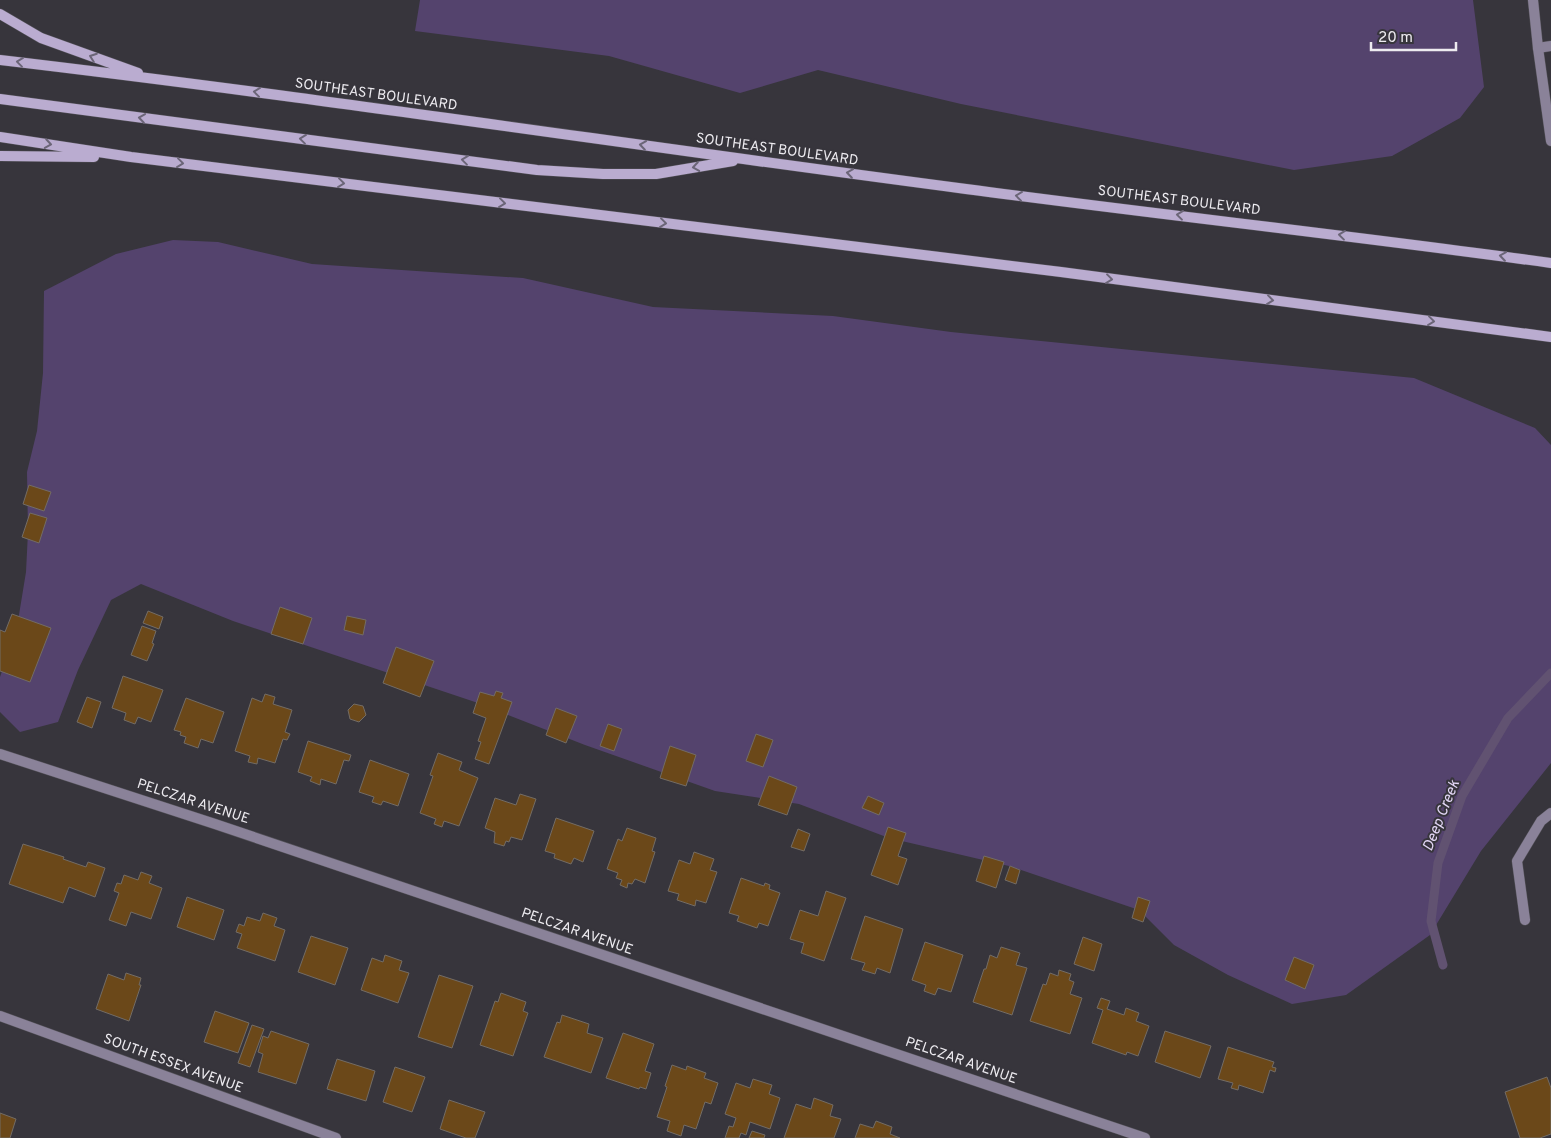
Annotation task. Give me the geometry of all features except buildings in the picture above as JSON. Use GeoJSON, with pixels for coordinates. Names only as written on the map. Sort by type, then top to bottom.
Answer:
{"type":"FeatureCollection","features":[{"type":"Feature","properties":{"kind":"main road"},"geometry":{"type":"LineString","coordinates":[[0,14],[41,38],[156,79]]}},
{"type":"Feature","properties":{"kind":"main road","name":"SOUTHEAST BOULEVARD"},"geometry":{"type":"LineString","coordinates":[[0,60],[156,79],[967,189],[1400,242],[1551,263]]}},
{"type":"Feature","properties":{"kind":"main road"},"geometry":{"type":"LineString","coordinates":[[0,99],[537,170],[603,174],[656,174],[744,159]]}},
{"type":"Feature","properties":{"kind":"main road"},"geometry":{"type":"LineString","coordinates":[[0,137],[131,157],[1041,270],[1551,337]]}},
{"type":"Feature","properties":{"kind":"main road"},"geometry":{"type":"LineString","coordinates":[[0,156],[131,157]]}},
{"type":"Feature","properties":{"kind":"street"},"geometry":{"type":"LineString","coordinates":[[1533,0],[1551,141]]}},
{"type":"Feature","properties":{"kind":"street"},"geometry":{"type":"LineString","coordinates":[[1538,48],[1551,46]]}},
{"type":"Feature","properties":{"kind":"street","name":"PELCZAR AVENUE"},"geometry":{"type":"LineString","coordinates":[[0,754],[215,824],[1145,1138]]}},
{"type":"Feature","properties":{"kind":"street"},"geometry":{"type":"LineString","coordinates":[[1525,920],[1517,861],[1541,821],[1551,813]]}},
{"type":"Feature","properties":{"kind":"street","name":"SOUTH ESSEX AVENUE"},"geometry":{"type":"LineString","coordinates":[[0,1016],[336,1138]]}},
{"type":"Feature","properties":{"kind":"shaded area"},"geometry":{"type":"Polygon","coordinates":[[[420,0],[1473,0],[1484,87],[1460,118],[1392,156],[1294,170],[961,104],[818,70],[740,93],[609,56],[415,31],[420,0]]]}},
{"type":"Feature","properties":{"kind":"shaded area"},"geometry":{"type":"Polygon","coordinates":[[[173,240],[218,242],[312,264],[523,278],[653,307],[833,316],[951,332],[1414,378],[1535,428],[1551,445],[1551,763],[1481,851],[1430,935],[1346,995],[1292,1004],[1228,975],[1174,945],[1139,910],[1009,866],[889,838],[799,804],[715,791],[585,745],[475,702],[233,621],[141,584],[111,600],[78,670],[58,722],[20,732],[0,712],[0,677],[17,627],[26,572],[28,532],[27,472],[37,431],[43,373],[44,291],[116,254],[173,240]]]}},
{"type":"Feature","properties":{"kind":"waterway","name":"Deep Creek"},"geometry":{"type":"LineString","coordinates":[[1443,965],[1431,921],[1438,863],[1462,796],[1508,718],[1551,673]]}}]}
